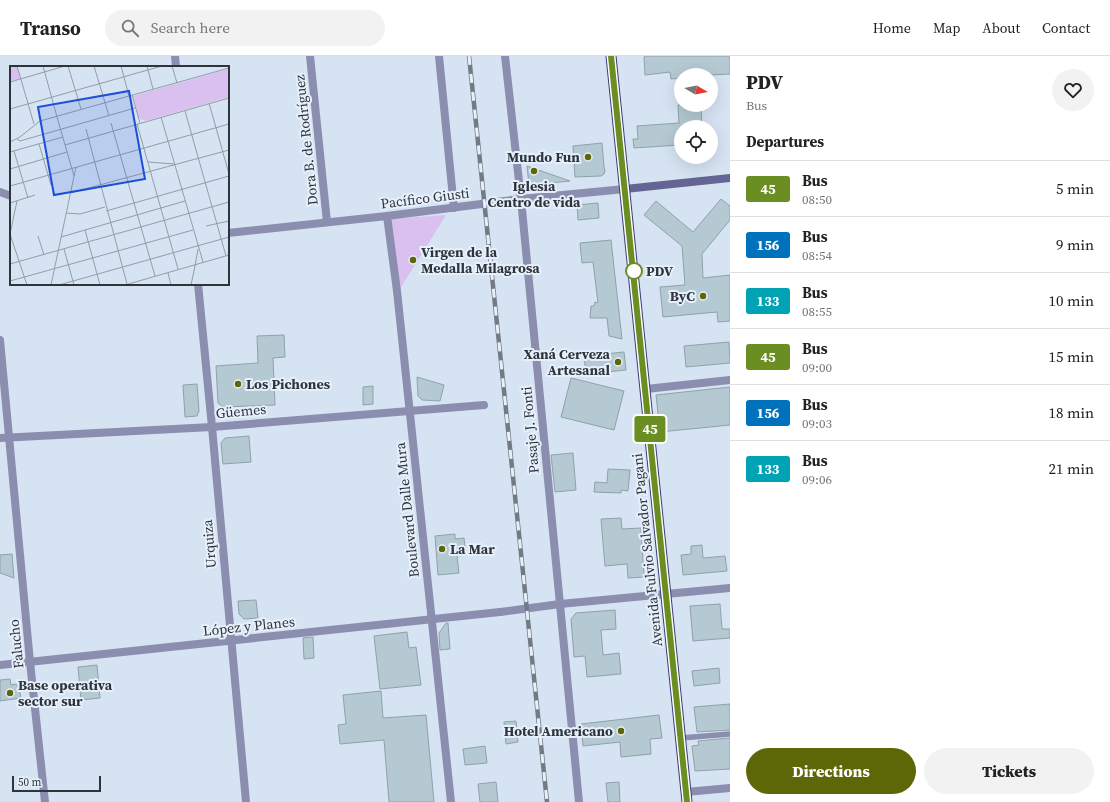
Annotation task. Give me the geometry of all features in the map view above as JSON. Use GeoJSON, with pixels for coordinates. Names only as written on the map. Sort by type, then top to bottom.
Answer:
{"type":"FeatureCollection","features":[{"type":"Feature","properties":{"kind":"highway","name":"Avenida Fulvio Salvador Pagani"},"geometry":{"type":"LineString","coordinates":[[611,56],[687,797]]}},
{"type":"Feature","properties":{"kind":"main road"},"geometry":{"type":"LineString","coordinates":[[625,190],[730,178]]}},
{"type":"Feature","properties":{"kind":"street"},"geometry":{"type":"LineString","coordinates":[[175,56],[176,66]]}},
{"type":"Feature","properties":{"kind":"street","name":"Dora B. de Rodríguez"},"geometry":{"type":"LineString","coordinates":[[310,56],[327,222]]}},
{"type":"Feature","properties":{"kind":"street"},"geometry":{"type":"LineString","coordinates":[[439,56],[454,208]]}},
{"type":"Feature","properties":{"kind":"street","name":"Pasaje J. Fonti"},"geometry":{"type":"LineString","coordinates":[[505,56],[521,199],[579,802]]}},
{"type":"Feature","properties":{"kind":"street","name":"Pacífico Giusti"},"geometry":{"type":"LineString","coordinates":[[229,233],[387,216],[521,199],[625,190]]}},
{"type":"Feature","properties":{"kind":"street"},"geometry":{"type":"LineString","coordinates":[[0,192],[10,196]]}},
{"type":"Feature","properties":{"kind":"street","name":"Boulevard Dalle Mura"},"geometry":{"type":"LineString","coordinates":[[387,216],[451,802]]}},
{"type":"Feature","properties":{"kind":"street","name":"Urquiza"},"geometry":{"type":"LineString","coordinates":[[198,285],[246,802]]}},
{"type":"Feature","properties":{"kind":"street","name":"Falucho"},"geometry":{"type":"LineString","coordinates":[[0,340],[30,662],[45,802]]}},
{"type":"Feature","properties":{"kind":"street"},"geometry":{"type":"LineString","coordinates":[[646,390],[730,380]]}},
{"type":"Feature","properties":{"kind":"street","name":"Güemes"},"geometry":{"type":"LineString","coordinates":[[0,438],[212,427],[484,405]]}},
{"type":"Feature","properties":{"kind":"street"},"geometry":{"type":"LineString","coordinates":[[560,604],[730,588]]}},
{"type":"Feature","properties":{"kind":"street","name":"López y Planes"},"geometry":{"type":"LineString","coordinates":[[0,665],[432,620],[560,604]]}},
{"type":"Feature","properties":{"kind":"street"},"geometry":{"type":"LineString","coordinates":[[687,797],[730,788]]}},
{"type":"Feature","properties":{"kind":"lane"},"geometry":{"type":"LineString","coordinates":[[681,738],[730,734]]}},
{"type":"Feature","properties":{"kind":"shaded area"},"geometry":{"type":"Polygon","coordinates":[[[446,215],[401,287],[398,292],[391,219],[446,215]]]}},
{"type":"Feature","properties":{"kind":"building"},"geometry":{"type":"Polygon","coordinates":[[[730,56],[730,74],[718,75],[718,68],[674,68],[674,79],[671,79],[670,72],[645,75],[644,57],[730,56]]]}},
{"type":"Feature","properties":{"kind":"building"},"geometry":{"type":"Polygon","coordinates":[[[678,112],[701,112],[702,120],[679,120],[678,112]]]}},
{"type":"Feature","properties":{"kind":"building"},"geometry":{"type":"Polygon","coordinates":[[[674,123],[674,145],[634,148],[633,139],[638,139],[637,126],[674,123]]]}},
{"type":"Feature","properties":{"kind":"building","name":"Mundo Fun"},"geometry":{"type":"Polygon","coordinates":[[[602,143],[605,170],[604,174],[601,176],[575,177],[573,146],[602,143]]]}},
{"type":"Feature","properties":{"kind":"building","name":"Iglesia Centro de vida"},"geometry":{"type":"Polygon","coordinates":[[[527,166],[570,181],[529,185],[527,166]]]}},
{"type":"Feature","properties":{"kind":"building"},"geometry":{"type":"Polygon","coordinates":[[[721,199],[730,206],[730,220],[702,254],[703,278],[730,275],[730,321],[718,322],[717,312],[663,317],[660,287],[685,285],[682,246],[644,215],[656,201],[693,232],[721,199]]]}},
{"type":"Feature","properties":{"kind":"building"},"geometry":{"type":"Polygon","coordinates":[[[598,203],[599,218],[578,220],[577,205],[598,203]]]}},
{"type":"Feature","properties":{"kind":"building"},"geometry":{"type":"Polygon","coordinates":[[[611,240],[622,339],[609,336],[607,318],[590,318],[591,306],[594,306],[595,302],[598,303],[593,262],[582,263],[580,243],[611,240]]]}},
{"type":"Feature","properties":{"kind":"building"},"geometry":{"type":"Polygon","coordinates":[[[284,335],[285,357],[273,358],[275,405],[223,407],[218,403],[216,366],[258,363],[257,336],[284,335]]]}},
{"type":"Feature","properties":{"kind":"building"},"geometry":{"type":"Polygon","coordinates":[[[729,342],[730,363],[686,367],[684,346],[729,342]]]}},
{"type":"Feature","properties":{"kind":"building"},"geometry":{"type":"Polygon","coordinates":[[[624,352],[626,370],[586,374],[584,356],[624,352]]]}},
{"type":"Feature","properties":{"kind":"building"},"geometry":{"type":"Polygon","coordinates":[[[417,377],[444,385],[440,401],[422,400],[418,396],[417,377]]]}},
{"type":"Feature","properties":{"kind":"building"},"geometry":{"type":"Polygon","coordinates":[[[571,378],[624,391],[614,430],[561,417],[571,378]]]}},
{"type":"Feature","properties":{"kind":"building"},"geometry":{"type":"Polygon","coordinates":[[[197,384],[199,411],[197,416],[185,417],[183,385],[197,384]]]}},
{"type":"Feature","properties":{"kind":"building"},"geometry":{"type":"Polygon","coordinates":[[[373,386],[373,404],[363,405],[363,387],[373,386]]]}},
{"type":"Feature","properties":{"kind":"building"},"geometry":{"type":"Polygon","coordinates":[[[730,387],[730,425],[660,432],[656,395],[730,387]]]}},
{"type":"Feature","properties":{"kind":"building"},"geometry":{"type":"Polygon","coordinates":[[[249,436],[251,462],[223,464],[221,443],[225,438],[249,436]]]}},
{"type":"Feature","properties":{"kind":"building"},"geometry":{"type":"Polygon","coordinates":[[[573,453],[576,490],[555,492],[551,455],[573,453]]]}},
{"type":"Feature","properties":{"kind":"building"},"geometry":{"type":"Polygon","coordinates":[[[608,469],[630,470],[628,491],[621,490],[621,493],[594,492],[595,482],[607,483],[608,469]]]}},
{"type":"Feature","properties":{"kind":"building"},"geometry":{"type":"Polygon","coordinates":[[[621,518],[622,529],[641,528],[644,577],[628,578],[627,564],[605,566],[601,519],[621,518]]]}},
{"type":"Feature","properties":{"kind":"building"},"geometry":{"type":"Polygon","coordinates":[[[455,534],[455,539],[464,538],[466,555],[457,556],[459,573],[438,575],[435,536],[455,534]]]}},
{"type":"Feature","properties":{"kind":"building"},"geometry":{"type":"Polygon","coordinates":[[[702,545],[703,558],[725,556],[727,571],[683,575],[681,555],[691,554],[691,546],[702,545]]]}},
{"type":"Feature","properties":{"kind":"building"},"geometry":{"type":"Polygon","coordinates":[[[12,554],[14,578],[0,573],[0,555],[12,554]]]}},
{"type":"Feature","properties":{"kind":"building"},"geometry":{"type":"Polygon","coordinates":[[[256,600],[258,618],[244,619],[239,614],[238,601],[256,600]]]}},
{"type":"Feature","properties":{"kind":"building"},"geometry":{"type":"Polygon","coordinates":[[[720,604],[722,629],[730,629],[730,638],[693,641],[690,606],[720,604]]]}},
{"type":"Feature","properties":{"kind":"building"},"geometry":{"type":"Polygon","coordinates":[[[615,610],[616,629],[601,630],[603,655],[619,653],[621,674],[587,677],[585,656],[574,657],[571,619],[576,613],[615,610]]]}},
{"type":"Feature","properties":{"kind":"building"},"geometry":{"type":"Polygon","coordinates":[[[446,623],[448,623],[450,649],[440,650],[439,633],[446,623]]]}},
{"type":"Feature","properties":{"kind":"building"},"geometry":{"type":"Polygon","coordinates":[[[407,632],[409,648],[416,647],[421,685],[380,689],[374,636],[407,632]]]}},
{"type":"Feature","properties":{"kind":"building"},"geometry":{"type":"Polygon","coordinates":[[[313,637],[314,658],[304,659],[303,638],[313,637]]]}},
{"type":"Feature","properties":{"kind":"building"},"geometry":{"type":"Polygon","coordinates":[[[97,665],[100,698],[81,700],[78,667],[97,665]]]}},
{"type":"Feature","properties":{"kind":"building"},"geometry":{"type":"Polygon","coordinates":[[[719,668],[720,683],[694,686],[692,671],[719,668]]]}},
{"type":"Feature","properties":{"kind":"building","name":"Base operativa sector sur"},"geometry":{"type":"Polygon","coordinates":[[[10,679],[11,685],[16,684],[19,688],[21,698],[0,701],[0,680],[10,679]]]}},
{"type":"Feature","properties":{"kind":"building"},"geometry":{"type":"Polygon","coordinates":[[[381,691],[383,718],[426,715],[434,802],[389,802],[384,740],[340,744],[338,725],[346,724],[343,695],[381,691]]]}},
{"type":"Feature","properties":{"kind":"building"},"geometry":{"type":"Polygon","coordinates":[[[730,704],[730,730],[697,732],[694,707],[730,704]]]}},
{"type":"Feature","properties":{"kind":"building","name":"Hotel Americano"},"geometry":{"type":"Polygon","coordinates":[[[659,715],[662,738],[650,739],[651,754],[621,757],[620,742],[583,746],[581,724],[659,715]]]}},
{"type":"Feature","properties":{"kind":"building"},"geometry":{"type":"Polygon","coordinates":[[[516,721],[518,742],[506,744],[504,722],[516,721]]]}},
{"type":"Feature","properties":{"kind":"building"},"geometry":{"type":"Polygon","coordinates":[[[730,738],[730,769],[695,771],[692,746],[699,745],[698,741],[730,738]]]}},
{"type":"Feature","properties":{"kind":"building"},"geometry":{"type":"Polygon","coordinates":[[[485,746],[487,763],[465,765],[463,749],[485,746]]]}},
{"type":"Feature","properties":{"kind":"building"},"geometry":{"type":"Polygon","coordinates":[[[496,782],[498,802],[480,802],[478,784],[496,782]]]}},
{"type":"Feature","properties":{"kind":"building"},"geometry":{"type":"Polygon","coordinates":[[[619,782],[620,802],[608,802],[606,783],[619,782]]]}},
{"type":"Feature","properties":{"kind":"railway"},"geometry":{"type":"LineString","coordinates":[[469,56],[547,802]]}},
{"type":"Feature","properties":{"kind":"bus line","name":"45"},"geometry":{"type":"LineString","coordinates":[[611,56],[687,802]]}},
{"type":"Feature","properties":{"kind":"place","name":"Mundo Fun"},"geometry":{"type":"Point","coordinates":[588,157]}},
{"type":"Feature","properties":{"kind":"place","name":"Iglesia Centro de vida"},"geometry":{"type":"Point","coordinates":[534,171]}},
{"type":"Feature","properties":{"kind":"place","name":"Virgen de la Medalla Milagrosa"},"geometry":{"type":"Point","coordinates":[413,260]}},
{"type":"Feature","properties":{"kind":"place","name":"PDV"},"geometry":{"type":"Point","coordinates":[634,271]}},
{"type":"Feature","properties":{"kind":"place","name":"ByC"},"geometry":{"type":"Point","coordinates":[703,296]}},
{"type":"Feature","properties":{"kind":"place","name":"Xaná Cerveza Artesanal"},"geometry":{"type":"Point","coordinates":[618,362]}},
{"type":"Feature","properties":{"kind":"place","name":"Los Pichones"},"geometry":{"type":"Point","coordinates":[238,384]}},
{"type":"Feature","properties":{"kind":"place","name":"La Mar"},"geometry":{"type":"Point","coordinates":[442,549]}},
{"type":"Feature","properties":{"kind":"place","name":"Base operativa sector sur"},"geometry":{"type":"Point","coordinates":[10,693]}},
{"type":"Feature","properties":{"kind":"place","name":"Hotel Americano"},"geometry":{"type":"Point","coordinates":[621,731]}}]}
